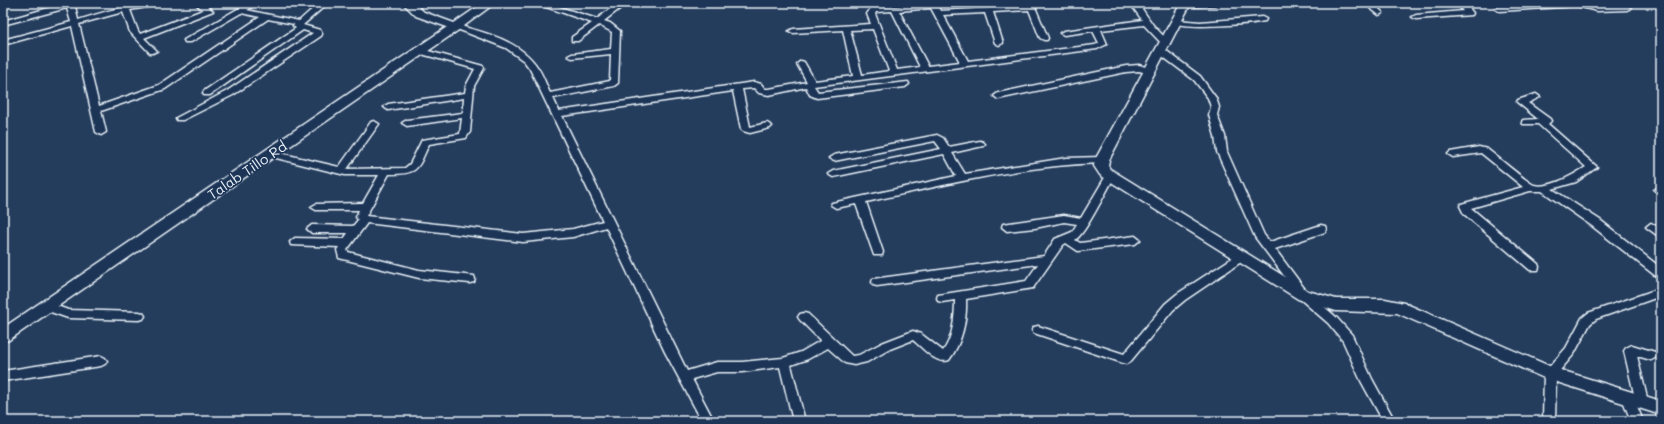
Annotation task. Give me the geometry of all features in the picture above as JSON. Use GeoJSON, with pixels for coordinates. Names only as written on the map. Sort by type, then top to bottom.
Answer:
{"type":"FeatureCollection","features":[{"type":"Feature","properties":{"kind":"street"},"geometry":{"type":"LineString","coordinates":[[3,43],[126,8],[155,3]]}},
{"type":"Feature","properties":{"kind":"street"},"geometry":{"type":"LineString","coordinates":[[138,37],[209,11],[199,3]]}},
{"type":"Feature","properties":{"kind":"street"},"geometry":{"type":"LineString","coordinates":[[188,40],[253,3]]}},
{"type":"Feature","properties":{"kind":"street"},"geometry":{"type":"LineString","coordinates":[[207,93],[300,25],[324,3]]}},
{"type":"Feature","properties":{"kind":"street"},"geometry":{"type":"LineString","coordinates":[[408,3],[420,14],[504,43],[517,51],[534,68],[608,224],[684,377],[708,421]]}},
{"type":"Feature","properties":{"kind":"street","name":"Talab Tillo Rd"},"geometry":{"type":"LineString","coordinates":[[3,336],[490,3]]}},
{"type":"Feature","properties":{"kind":"street"},"geometry":{"type":"LineString","coordinates":[[539,3],[615,29],[616,79],[613,84],[548,96]]}},
{"type":"Feature","properties":{"kind":"street"},"geometry":{"type":"LineString","coordinates":[[575,39],[622,3]]}},
{"type":"Feature","properties":{"kind":"street"},"geometry":{"type":"LineString","coordinates":[[1134,3],[1164,47],[1197,78],[1213,102],[1215,107],[1213,115],[1220,136],[1222,152],[1254,226],[1303,295],[1336,305],[1385,305],[1399,307],[1550,373],[1661,408]]}},
{"type":"Feature","properties":{"kind":"street"},"geometry":{"type":"LineString","coordinates":[[1215,3],[1186,4],[1152,71],[1102,160],[1103,169],[1110,176],[1303,295],[1332,320],[1348,338],[1389,421]]}},
{"type":"Feature","properties":{"kind":"street"},"geometry":{"type":"LineString","coordinates":[[1368,3],[1379,13]]}},
{"type":"Feature","properties":{"kind":"street"},"geometry":{"type":"LineString","coordinates":[[1416,17],[1469,13],[1461,3]]}},
{"type":"Feature","properties":{"kind":"street"},"geometry":{"type":"LineString","coordinates":[[1499,9],[1576,3],[1596,9],[1627,8]]}},
{"type":"Feature","properties":{"kind":"street"},"geometry":{"type":"LineString","coordinates":[[3,23],[73,4],[101,132]]}},
{"type":"Feature","properties":{"kind":"street"},"geometry":{"type":"LineString","coordinates":[[801,64],[811,84],[813,93],[817,95],[907,87],[896,72],[876,26],[872,11],[915,5],[933,5],[965,63]]}},
{"type":"Feature","properties":{"kind":"street"},"geometry":{"type":"LineString","coordinates":[[126,8],[132,28],[138,37],[153,51]]}},
{"type":"Feature","properties":{"kind":"street"},"geometry":{"type":"LineString","coordinates":[[894,8],[925,68]]}},
{"type":"Feature","properties":{"kind":"street"},"geometry":{"type":"LineString","coordinates":[[938,13],[1031,8],[1044,38]]}},
{"type":"Feature","properties":{"kind":"street"},"geometry":{"type":"LineString","coordinates":[[988,10],[999,43]]}},
{"type":"Feature","properties":{"kind":"street"},"geometry":{"type":"LineString","coordinates":[[180,118],[224,96],[318,33],[300,25],[241,11]]}},
{"type":"Feature","properties":{"kind":"street"},"geometry":{"type":"LineString","coordinates":[[96,110],[162,87],[267,16]]}},
{"type":"Feature","properties":{"kind":"street"},"geometry":{"type":"LineString","coordinates":[[1177,22],[1200,24],[1262,19]]}},
{"type":"Feature","properties":{"kind":"street"},"geometry":{"type":"LineString","coordinates":[[1064,33],[1146,22]]}},
{"type":"Feature","properties":{"kind":"street"},"geometry":{"type":"LineString","coordinates":[[793,31],[876,26]]}},
{"type":"Feature","properties":{"kind":"street"},"geometry":{"type":"LineString","coordinates":[[846,28],[858,78]]}},
{"type":"Feature","properties":{"kind":"street"},"geometry":{"type":"LineString","coordinates":[[557,114],[737,87],[757,85],[762,91],[767,92],[811,84],[925,68],[1102,46],[1103,42],[1096,29]]}},
{"type":"Feature","properties":{"kind":"street"},"geometry":{"type":"LineString","coordinates":[[271,154],[341,171],[407,171],[412,169],[423,143],[426,141],[463,136],[465,132],[470,86],[479,71],[479,67],[421,51]]}},
{"type":"Feature","properties":{"kind":"street"},"geometry":{"type":"LineString","coordinates":[[572,56],[615,51]]}},
{"type":"Feature","properties":{"kind":"street"},"geometry":{"type":"LineString","coordinates":[[998,96],[1126,69],[1139,68],[1152,71]]}},
{"type":"Feature","properties":{"kind":"street"},"geometry":{"type":"LineString","coordinates":[[232,74],[248,81]]}},
{"type":"Feature","properties":{"kind":"street"},"geometry":{"type":"LineString","coordinates":[[737,87],[746,129],[750,130],[767,126]]}},
{"type":"Feature","properties":{"kind":"street"},"geometry":{"type":"LineString","coordinates":[[388,107],[468,95]]}},
{"type":"Feature","properties":{"kind":"street"},"geometry":{"type":"LineString","coordinates":[[1526,122],[1547,121],[1522,102],[1536,97]]}},
{"type":"Feature","properties":{"kind":"street"},"geometry":{"type":"LineString","coordinates":[[407,123],[467,115]]}},
{"type":"Feature","properties":{"kind":"street"},"geometry":{"type":"LineString","coordinates":[[1534,267],[1465,208],[1467,205],[1531,188],[1544,188],[1573,180],[1592,167],[1541,122]]}},
{"type":"Feature","properties":{"kind":"street"},"geometry":{"type":"LineString","coordinates":[[341,171],[374,124]]}},
{"type":"Feature","properties":{"kind":"street"},"geometry":{"type":"LineString","coordinates":[[834,158],[935,138],[940,140],[962,177]]}},
{"type":"Feature","properties":{"kind":"street"},"geometry":{"type":"LineString","coordinates":[[833,174],[980,144]]}},
{"type":"Feature","properties":{"kind":"street"},"geometry":{"type":"LineString","coordinates":[[1453,154],[1479,150],[1484,151],[1531,188]]}},
{"type":"Feature","properties":{"kind":"street"},"geometry":{"type":"LineString","coordinates":[[836,206],[962,177],[1066,161],[1102,160]]}},
{"type":"Feature","properties":{"kind":"street"},"geometry":{"type":"LineString","coordinates":[[364,219],[361,216],[386,171]]}},
{"type":"Feature","properties":{"kind":"street"},"geometry":{"type":"LineString","coordinates":[[942,298],[1029,285],[1059,242],[1076,235],[1110,176]]}},
{"type":"Feature","properties":{"kind":"street"},"geometry":{"type":"LineString","coordinates":[[1544,188],[1585,215],[1661,274]]}},
{"type":"Feature","properties":{"kind":"street"},"geometry":{"type":"LineString","coordinates":[[860,200],[878,252]]}},
{"type":"Feature","properties":{"kind":"street"},"geometry":{"type":"LineString","coordinates":[[316,207],[367,206]]}},
{"type":"Feature","properties":{"kind":"street"},"geometry":{"type":"LineString","coordinates":[[1007,227],[1035,224],[1061,217],[1073,218],[1084,222]]}},
{"type":"Feature","properties":{"kind":"street"},"geometry":{"type":"LineString","coordinates":[[364,219],[523,238],[572,233],[608,224]]}},
{"type":"Feature","properties":{"kind":"street"},"geometry":{"type":"LineString","coordinates":[[364,219],[347,243],[342,254],[351,258],[418,274],[470,279]]}},
{"type":"Feature","properties":{"kind":"street"},"geometry":{"type":"LineString","coordinates":[[1652,227],[1661,234]]}},
{"type":"Feature","properties":{"kind":"street"},"geometry":{"type":"LineString","coordinates":[[312,229],[356,230]]}},
{"type":"Feature","properties":{"kind":"street"},"geometry":{"type":"LineString","coordinates":[[1268,247],[1321,229]]}},
{"type":"Feature","properties":{"kind":"street"},"geometry":{"type":"LineString","coordinates":[[1068,239],[1076,246],[1082,247],[1135,240]]}},
{"type":"Feature","properties":{"kind":"street"},"geometry":{"type":"LineString","coordinates":[[295,242],[347,243]]}},
{"type":"Feature","properties":{"kind":"street"},"geometry":{"type":"LineString","coordinates":[[1038,330],[1126,359],[1169,307],[1181,297],[1240,257]]}},
{"type":"Feature","properties":{"kind":"street"},"geometry":{"type":"LineString","coordinates":[[877,282],[1047,259]]}},
{"type":"Feature","properties":{"kind":"street"},"geometry":{"type":"LineString","coordinates":[[1549,421],[1550,373],[1570,350],[1589,318],[1661,292]]}},
{"type":"Feature","properties":{"kind":"street"},"geometry":{"type":"LineString","coordinates":[[804,317],[816,327],[826,340],[849,360],[854,362],[862,360],[886,346],[913,335],[941,356],[945,357],[960,318],[960,296]]}},
{"type":"Feature","properties":{"kind":"street"},"geometry":{"type":"LineString","coordinates":[[46,306],[68,314],[139,316]]}},
{"type":"Feature","properties":{"kind":"street"},"geometry":{"type":"LineString","coordinates":[[684,377],[699,371],[717,367],[742,367],[778,362],[784,363],[808,354],[824,345],[826,340]]}},
{"type":"Feature","properties":{"kind":"street"},"geometry":{"type":"LineString","coordinates":[[1637,421],[1630,351],[1632,350],[1650,355]]}},
{"type":"Feature","properties":{"kind":"street"},"geometry":{"type":"LineString","coordinates":[[3,376],[101,361]]}},
{"type":"Feature","properties":{"kind":"street"},"geometry":{"type":"LineString","coordinates":[[784,363],[799,421]]}}]}
